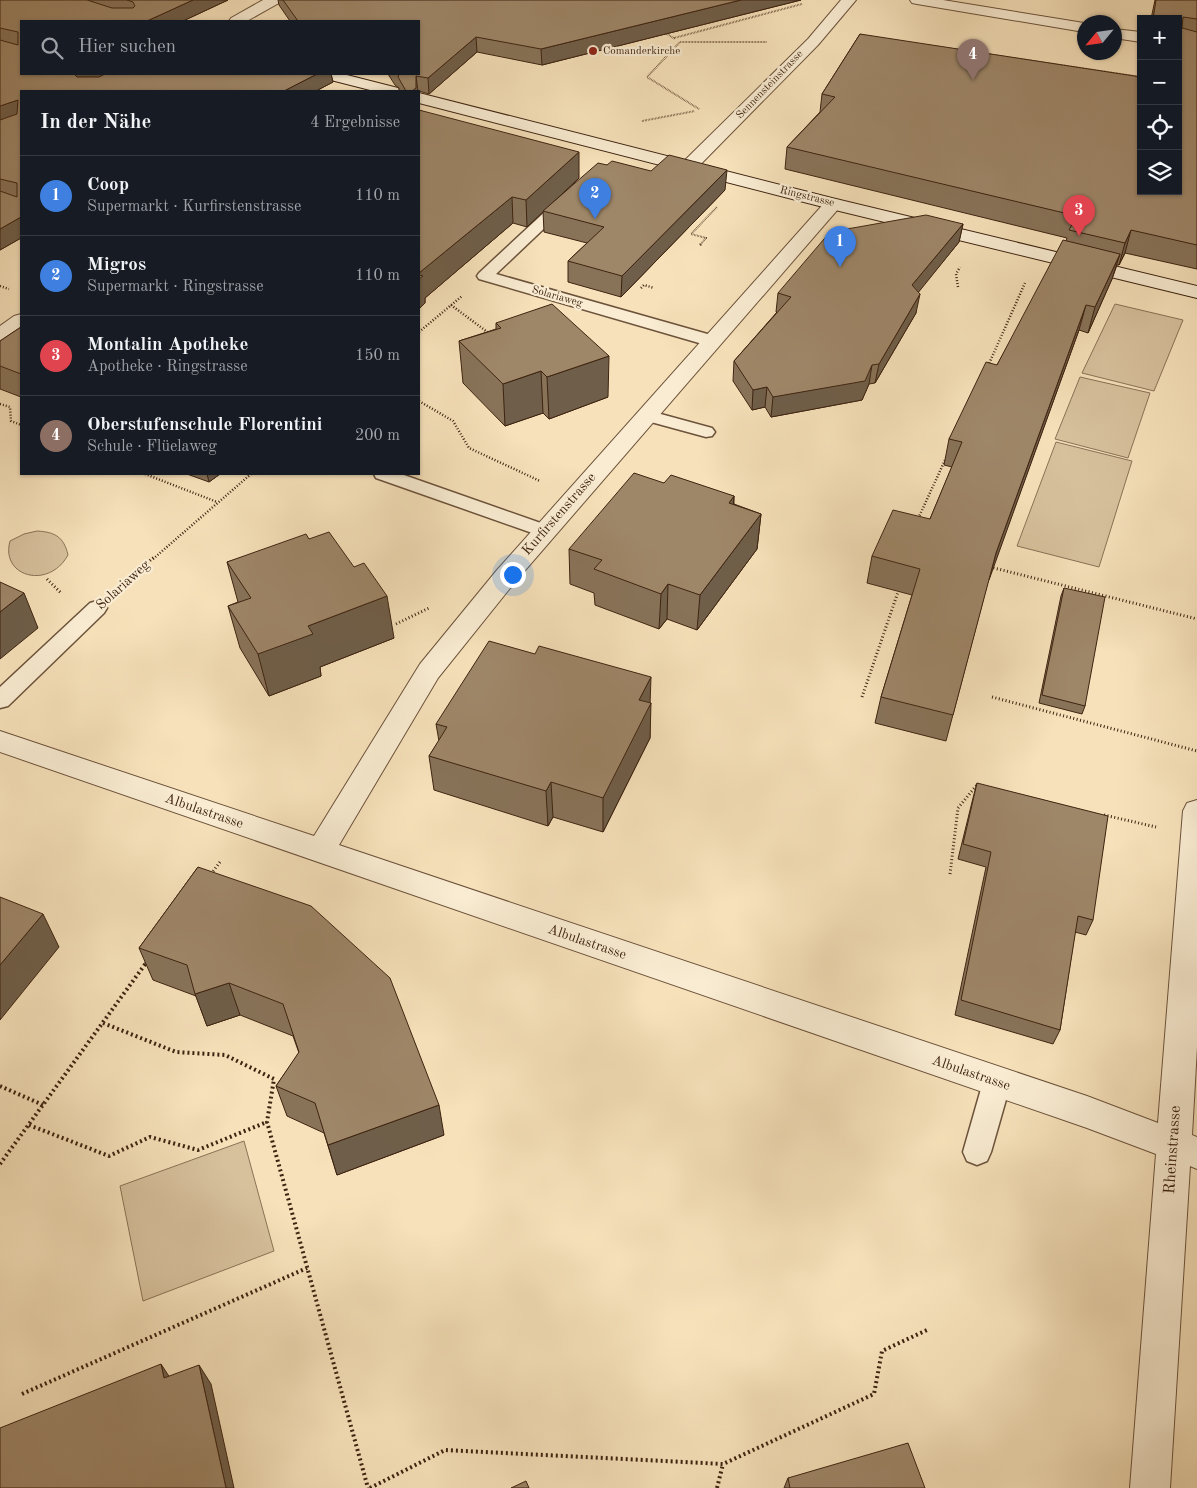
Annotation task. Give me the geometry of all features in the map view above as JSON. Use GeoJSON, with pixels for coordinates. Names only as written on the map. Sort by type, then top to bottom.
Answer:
{"type":"FeatureCollection","features":[{"type":"Feature","properties":{"kind":"street"},"geometry":{"type":"LineString","coordinates":[[238,20],[274,0]]}},
{"type":"Feature","properties":{"kind":"street","name":"Sennensteinstrasse"},"geometry":{"type":"LineString","coordinates":[[688,168],[813,42],[849,0]]}},
{"type":"Feature","properties":{"kind":"street"},"geometry":{"type":"LineString","coordinates":[[916,0],[1077,27]]}},
{"type":"Feature","properties":{"kind":"street"},"geometry":{"type":"LineString","coordinates":[[1008,16],[1017,0]]}},
{"type":"Feature","properties":{"kind":"street"},"geometry":{"type":"LineString","coordinates":[[1122,34],[1137,36]]}},
{"type":"Feature","properties":{"kind":"street"},"geometry":{"type":"LineString","coordinates":[[329,75],[388,90]]}},
{"type":"Feature","properties":{"kind":"street","name":"Ringstrasse"},"geometry":{"type":"LineString","coordinates":[[420,98],[688,168],[1197,292]]}},
{"type":"Feature","properties":{"kind":"street","name":"Kurfirstenstrasse"},"geometry":{"type":"LineString","coordinates":[[320,851],[429,671],[544,531],[833,204]]}},
{"type":"Feature","properties":{"kind":"street"},"geometry":{"type":"LineString","coordinates":[[0,336],[20,321]]}},
{"type":"Feature","properties":{"kind":"street","name":"Albulastrasse"},"geometry":{"type":"LineString","coordinates":[[0,741],[1087,1112],[1186,1149]]}},
{"type":"Feature","properties":{"kind":"street","name":"Rheinstrasse"},"geometry":{"type":"LineString","coordinates":[[1150,1488],[1186,1149],[1196,824]]}},
{"type":"Feature","properties":{"kind":"lane"},"geometry":{"type":"LineString","coordinates":[[485,276],[579,188]]}},
{"type":"Feature","properties":{"kind":"lane","name":"Solariaweg"},"geometry":{"type":"LineString","coordinates":[[485,276],[712,341]]}},
{"type":"Feature","properties":{"kind":"lane"},"geometry":{"type":"LineString","coordinates":[[646,415],[706,432]]}},
{"type":"Feature","properties":{"kind":"lane"},"geometry":{"type":"LineString","coordinates":[[386,475],[544,531]]}},
{"type":"Feature","properties":{"kind":"lane","name":"Solariaweg"},"geometry":{"type":"LineString","coordinates":[[0,700],[97,608]]}},
{"type":"Feature","properties":{"kind":"lane"},"geometry":{"type":"LineString","coordinates":[[977,1152],[997,1082]]}},
{"type":"Feature","properties":{"kind":"path"},"geometry":{"type":"LineString","coordinates":[[674,38],[803,3],[797,0]]}},
{"type":"Feature","properties":{"kind":"path"},"geometry":{"type":"LineString","coordinates":[[659,28],[680,42],[813,42]]}},
{"type":"Feature","properties":{"kind":"path"},"geometry":{"type":"LineString","coordinates":[[680,42],[647,77],[700,110],[739,117]]}},
{"type":"Feature","properties":{"kind":"path"},"geometry":{"type":"LineString","coordinates":[[925,45],[1137,76]]}},
{"type":"Feature","properties":{"kind":"path"},"geometry":{"type":"LineString","coordinates":[[700,245],[706,238],[691,234],[723,200]]}},
{"type":"Feature","properties":{"kind":"path"},"geometry":{"type":"LineString","coordinates":[[958,287],[956,274],[960,267]]}},
{"type":"Feature","properties":{"kind":"path"},"geometry":{"type":"LineString","coordinates":[[984,373],[1028,275]]}},
{"type":"Feature","properties":{"kind":"path"},"geometry":{"type":"LineString","coordinates":[[420,331],[485,276]]}},
{"type":"Feature","properties":{"kind":"path"},"geometry":{"type":"LineString","coordinates":[[451,305],[495,337]]}},
{"type":"Feature","properties":{"kind":"path"},"geometry":{"type":"LineString","coordinates":[[420,401],[432,406],[453,421],[469,448],[546,484]]}},
{"type":"Feature","properties":{"kind":"path"},"geometry":{"type":"LineString","coordinates":[[0,404],[10,408],[11,421],[20,425]]}},
{"type":"Feature","properties":{"kind":"path"},"geometry":{"type":"LineString","coordinates":[[916,525],[948,454]]}},
{"type":"Feature","properties":{"kind":"path"},"geometry":{"type":"LineString","coordinates":[[148,475],[217,502]]}},
{"type":"Feature","properties":{"kind":"path","name":"Solariaweg"},"geometry":{"type":"LineString","coordinates":[[97,608],[250,475]]}},
{"type":"Feature","properties":{"kind":"path"},"geometry":{"type":"LineString","coordinates":[[988,566],[1197,619]]}},
{"type":"Feature","properties":{"kind":"path"},"geometry":{"type":"LineString","coordinates":[[862,697],[900,584]]}},
{"type":"Feature","properties":{"kind":"path"},"geometry":{"type":"LineString","coordinates":[[992,697],[1197,751]]}},
{"type":"Feature","properties":{"kind":"path"},"geometry":{"type":"LineString","coordinates":[[950,874],[958,808],[976,786],[985,788]]}},
{"type":"Feature","properties":{"kind":"path"},"geometry":{"type":"LineString","coordinates":[[1098,814],[1196,824]]}},
{"type":"Feature","properties":{"kind":"path"},"geometry":{"type":"LineString","coordinates":[[208,878],[220,862]]}},
{"type":"Feature","properties":{"kind":"path"},"geometry":{"type":"LineString","coordinates":[[0,1164],[150,958]]}},
{"type":"Feature","properties":{"kind":"path"},"geometry":{"type":"LineString","coordinates":[[103,1023],[176,1052],[225,1054],[274,1079],[267,1122],[369,1488],[445,1450],[723,1464],[874,1394],[882,1351],[927,1330]]}},
{"type":"Feature","properties":{"kind":"path"},"geometry":{"type":"LineString","coordinates":[[0,1086],[43,1105]]}},
{"type":"Feature","properties":{"kind":"path"},"geometry":{"type":"LineString","coordinates":[[29,1125],[110,1156],[150,1136],[198,1150],[267,1122]]}},
{"type":"Feature","properties":{"kind":"path"},"geometry":{"type":"LineString","coordinates":[[22,1394],[307,1268]]}},
{"type":"Feature","properties":{"kind":"path"},"geometry":{"type":"LineString","coordinates":[[717,1488],[723,1464]]}},
{"type":"Feature","properties":{"kind":"shaded area"},"geometry":{"type":"Polygon","coordinates":[[[1115,304],[1183,320],[1154,391],[1082,373],[1115,304]]]}},
{"type":"Feature","properties":{"kind":"shaded area"},"geometry":{"type":"Polygon","coordinates":[[[1080,377],[1150,393],[1128,458],[1055,439],[1080,377]]]}},
{"type":"Feature","properties":{"kind":"shaded area"},"geometry":{"type":"Polygon","coordinates":[[[1056,442],[1132,461],[1099,567],[1017,546],[1056,442]]]}},
{"type":"Feature","properties":{"kind":"shaded area"},"geometry":{"type":"Polygon","coordinates":[[[37,531],[54,534],[58,537],[64,544],[68,555],[60,566],[50,573],[28,575],[12,563],[9,553],[10,541],[24,534],[37,531]]]}},
{"type":"Feature","properties":{"kind":"shaded area"},"geometry":{"type":"Polygon","coordinates":[[[244,1141],[274,1251],[143,1301],[120,1186],[244,1141]]]}},
{"type":"Feature","properties":{"kind":"building"},"geometry":{"type":"Polygon","coordinates":[[[0,0],[87,0],[112,8],[133,8],[135,6],[133,2],[127,0],[193,0],[149,20],[20,20],[20,75],[99,77],[103,75],[315,75],[286,90],[20,90],[20,218],[0,229],[0,191],[17,197],[17,183],[0,179],[0,120],[17,114],[18,100],[0,106],[0,40],[18,45],[18,32],[0,28],[0,0]]]}},
{"type":"Feature","properties":{"kind":"building"},"geometry":{"type":"Polygon","coordinates":[[[283,0],[741,0],[541,49],[476,37],[428,78],[416,76],[416,88],[413,90],[405,90],[398,77],[399,75],[420,75],[420,20],[297,20],[283,0]]]}},
{"type":"Feature","properties":{"kind":"building"},"geometry":{"type":"Polygon","coordinates":[[[1156,0],[1197,0],[1197,19],[1183,17],[1182,28],[1182,15],[1154,15],[1156,0]]]}},
{"type":"Feature","properties":{"kind":"building"},"geometry":{"type":"Polygon","coordinates":[[[1182,28],[1197,32],[1197,245],[1131,230],[1125,243],[1069,230],[1077,216],[787,147],[835,97],[822,94],[860,34],[1137,76],[1137,195],[1182,195],[1182,28]]]}},
{"type":"Feature","properties":{"kind":"building"},"geometry":{"type":"Polygon","coordinates":[[[420,110],[579,152],[526,200],[512,197],[420,272],[420,110]]]}},
{"type":"Feature","properties":{"kind":"building"},"geometry":{"type":"Polygon","coordinates":[[[669,155],[727,170],[622,276],[568,261],[604,227],[543,211],[598,163],[607,165],[612,161],[651,171],[669,155]]]}},
{"type":"Feature","properties":{"kind":"building"},"geometry":{"type":"Polygon","coordinates":[[[926,215],[963,224],[912,285],[920,294],[879,364],[872,365],[865,381],[773,397],[767,387],[753,390],[734,361],[791,297],[778,293],[830,232],[926,215]]]}},
{"type":"Feature","properties":{"kind":"building"},"geometry":{"type":"Polygon","coordinates":[[[1063,240],[1120,254],[1095,307],[1086,305],[996,553],[953,715],[881,697],[920,569],[872,556],[893,510],[930,519],[962,442],[949,439],[986,362],[997,365],[1063,240]]]}},
{"type":"Feature","properties":{"kind":"building"},"geometry":{"type":"Polygon","coordinates":[[[552,304],[609,356],[547,377],[541,371],[503,384],[459,341],[501,328],[496,323],[552,304]]]}},
{"type":"Feature","properties":{"kind":"building"},"geometry":{"type":"Polygon","coordinates":[[[20,328],[20,374],[0,366],[0,341],[20,328]]]}},
{"type":"Feature","properties":{"kind":"building"},"geometry":{"type":"Polygon","coordinates":[[[634,473],[664,483],[671,475],[734,496],[729,503],[761,514],[700,595],[668,584],[661,594],[594,569],[602,560],[569,549],[634,473]]]}},
{"type":"Feature","properties":{"kind":"building"},"geometry":{"type":"Polygon","coordinates":[[[329,532],[354,567],[364,563],[387,596],[308,626],[313,634],[258,654],[228,606],[251,598],[227,562],[306,534],[309,539],[329,532]]]}},
{"type":"Feature","properties":{"kind":"building"},"geometry":{"type":"Polygon","coordinates":[[[0,582],[24,593],[0,612],[0,582]]]}},
{"type":"Feature","properties":{"kind":"building"},"geometry":{"type":"Polygon","coordinates":[[[1064,588],[1105,597],[1085,706],[1042,695],[1064,588]]]}},
{"type":"Feature","properties":{"kind":"building"},"geometry":{"type":"Polygon","coordinates":[[[489,641],[535,654],[539,646],[651,677],[639,700],[651,703],[603,798],[551,782],[546,791],[429,756],[447,727],[436,724],[489,641]]]}},
{"type":"Feature","properties":{"kind":"building"},"geometry":{"type":"Polygon","coordinates":[[[977,783],[1108,816],[1093,920],[1078,916],[1060,1030],[961,1000],[991,852],[963,844],[977,783]]]}},
{"type":"Feature","properties":{"kind":"building"},"geometry":{"type":"Polygon","coordinates":[[[198,867],[311,906],[390,978],[439,1105],[328,1145],[315,1103],[276,1086],[299,1052],[283,1004],[229,983],[195,994],[187,965],[139,948],[198,867]]]}},
{"type":"Feature","properties":{"kind":"building"},"geometry":{"type":"Polygon","coordinates":[[[0,897],[43,914],[0,965],[0,897]]]}},
{"type":"Feature","properties":{"kind":"building"},"geometry":{"type":"Polygon","coordinates":[[[161,1364],[164,1378],[199,1365],[226,1488],[0,1488],[0,1428],[161,1364]]]}},
{"type":"Feature","properties":{"kind":"building"},"geometry":{"type":"Polygon","coordinates":[[[908,1443],[925,1488],[790,1488],[788,1478],[908,1443]]]}},
{"type":"Feature","properties":{"kind":"building"},"geometry":{"type":"Polygon","coordinates":[[[526,1481],[529,1488],[511,1488],[526,1481]]]}},
{"type":"Feature","properties":{"kind":"place","name":"Comanderkirche"},"geometry":{"type":"Point","coordinates":[593,51]}},
{"type":"Feature","properties":{"kind":"place","name":"Oberstufenschule Florentini"},"geometry":{"type":"Point","coordinates":[973,80]}},
{"type":"Feature","properties":{"kind":"place","name":"Migros"},"geometry":{"type":"Point","coordinates":[595,219]}},
{"type":"Feature","properties":{"kind":"place","name":"Montalin Apotheke"},"geometry":{"type":"Point","coordinates":[1079,236]}},
{"type":"Feature","properties":{"kind":"place","name":"Coop"},"geometry":{"type":"Point","coordinates":[840,267]}}]}
